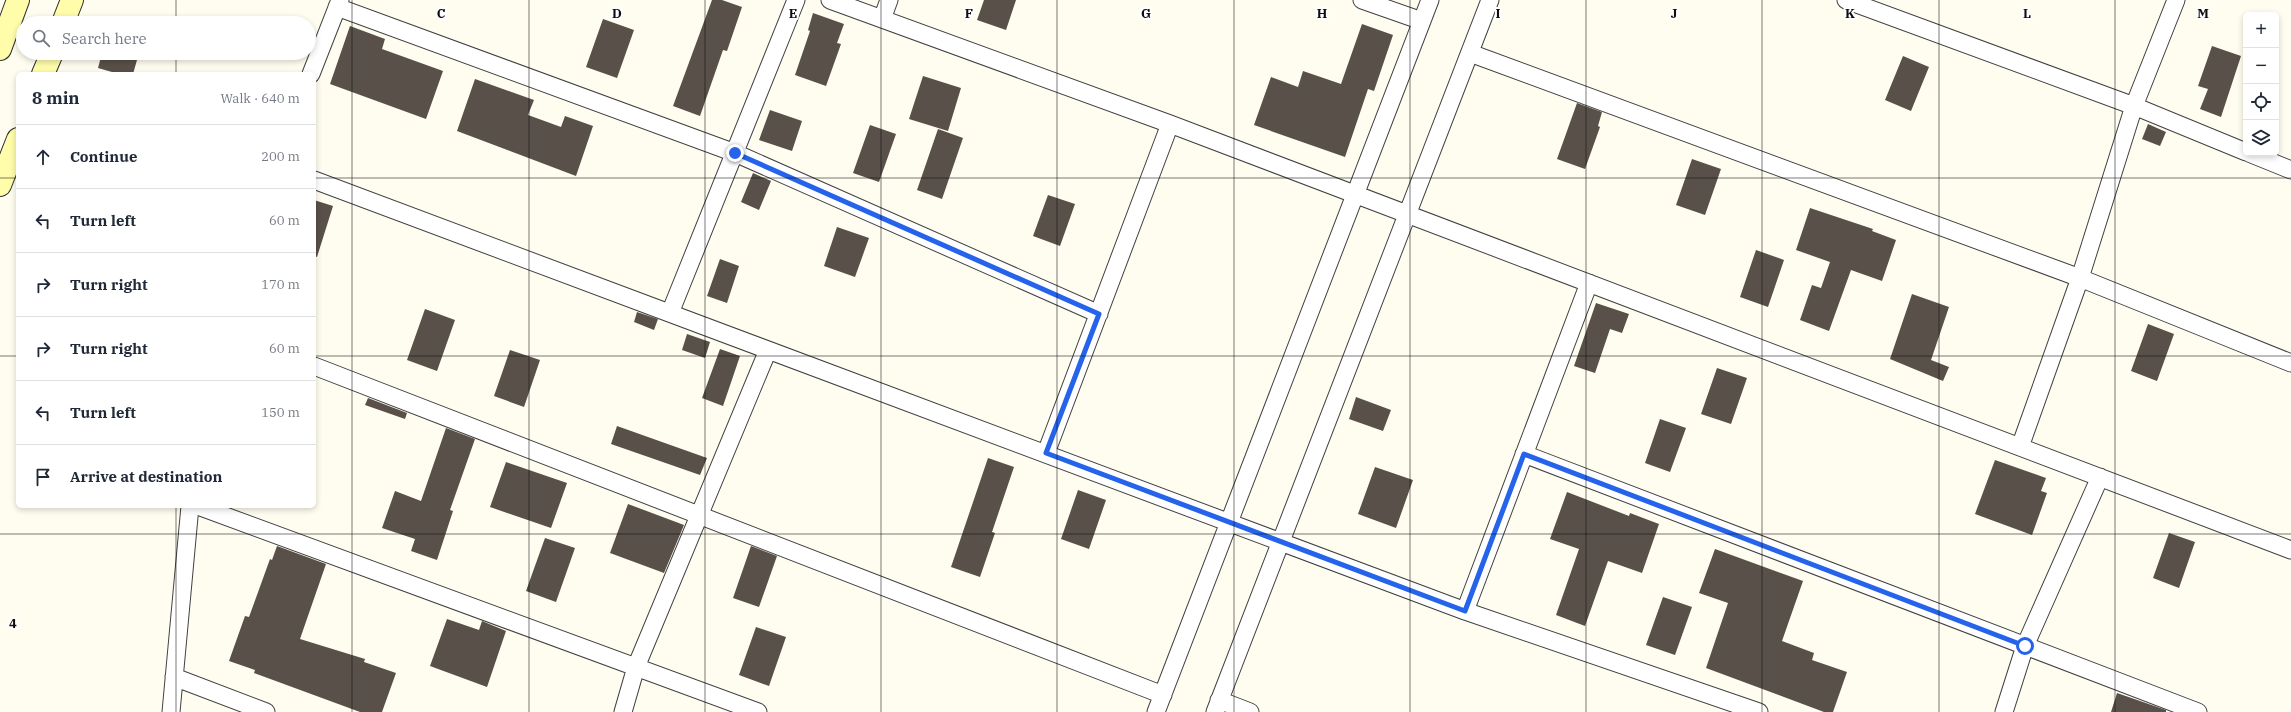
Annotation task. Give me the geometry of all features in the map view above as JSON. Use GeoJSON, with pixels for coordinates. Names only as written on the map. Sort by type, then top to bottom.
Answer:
{"type":"FeatureCollection","features":[{"type":"Feature","properties":{"kind":"street"},"geometry":{"type":"LineString","coordinates":[[0,49],[18,0]]}},
{"type":"Feature","properties":{"kind":"street"},"geometry":{"type":"LineString","coordinates":[[66,16],[72,0]]}},
{"type":"Feature","properties":{"kind":"street"},"geometry":{"type":"LineString","coordinates":[[670,313],[796,0]]}},
{"type":"Feature","properties":{"kind":"street"},"geometry":{"type":"LineString","coordinates":[[830,0],[1170,124],[2291,550]]}},
{"type":"Feature","properties":{"kind":"street"},"geometry":{"type":"LineString","coordinates":[[882,19],[889,0]]}},
{"type":"Feature","properties":{"kind":"street"},"geometry":{"type":"LineString","coordinates":[[1362,0],[1422,21]]}},
{"type":"Feature","properties":{"kind":"street"},"geometry":{"type":"LineString","coordinates":[[1156,712],[1430,0]]}},
{"type":"Feature","properties":{"kind":"street"},"geometry":{"type":"LineString","coordinates":[[1250,712],[1217,706],[1490,0]]}},
{"type":"Feature","properties":{"kind":"street"},"geometry":{"type":"LineString","coordinates":[[1846,0],[2134,106],[2243,151]]}},
{"type":"Feature","properties":{"kind":"street"},"geometry":{"type":"LineString","coordinates":[[2020,447],[2080,278],[2134,106],[2176,0]]}},
{"type":"Feature","properties":{"kind":"street"},"geometry":{"type":"LineString","coordinates":[[312,72],[338,4],[735,153],[1099,314]]}},
{"type":"Feature","properties":{"kind":"street"},"geometry":{"type":"LineString","coordinates":[[1470,53],[2080,278],[2291,362]]}},
{"type":"Feature","properties":{"kind":"street"},"geometry":{"type":"LineString","coordinates":[[44,72],[49,60]]}},
{"type":"Feature","properties":{"kind":"street"},"geometry":{"type":"LineString","coordinates":[[1046,453],[1170,124]]}},
{"type":"Feature","properties":{"kind":"street"},"geometry":{"type":"LineString","coordinates":[[0,185],[16,144]]}},
{"type":"Feature","properties":{"kind":"street"},"geometry":{"type":"LineString","coordinates":[[2256,156],[2291,170]]}},
{"type":"Feature","properties":{"kind":"street"},"geometry":{"type":"LineString","coordinates":[[316,181],[1230,521],[1281,542],[1465,611],[1759,712]]}},
{"type":"Feature","properties":{"kind":"street"},"geometry":{"type":"LineString","coordinates":[[1465,611],[1589,283]]}},
{"type":"Feature","properties":{"kind":"street"},"geometry":{"type":"LineString","coordinates":[[623,712],[636,667],[701,516],[768,350]]}},
{"type":"Feature","properties":{"kind":"street"},"geometry":{"type":"LineString","coordinates":[[316,367],[1163,695]]}},
{"type":"Feature","properties":{"kind":"street"},"geometry":{"type":"LineString","coordinates":[[1524,454],[2198,712]]}},
{"type":"Feature","properties":{"kind":"street"},"geometry":{"type":"LineString","coordinates":[[2004,712],[2025,646],[2100,477]]}},
{"type":"Feature","properties":{"kind":"street"},"geometry":{"type":"LineString","coordinates":[[171,712],[190,508]]}},
{"type":"Feature","properties":{"kind":"street"},"geometry":{"type":"LineString","coordinates":[[203,508],[758,712]]}},
{"type":"Feature","properties":{"kind":"street"},"geometry":{"type":"LineString","coordinates":[[174,677],[266,712]]}},
{"type":"Feature","properties":{"kind":"building"},"geometry":{"type":"Polygon","coordinates":[[[712,0],[722,0],[742,7],[727,51],[723,50],[700,116],[673,106],[712,0]]]}},
{"type":"Feature","properties":{"kind":"building"},"geometry":{"type":"Polygon","coordinates":[[[984,0],[1016,0],[1006,30],[977,20],[984,0]]]}},
{"type":"Feature","properties":{"kind":"building"},"geometry":{"type":"Polygon","coordinates":[[[813,13],[844,24],[837,43],[841,44],[826,86],[795,75],[810,31],[808,30],[813,13]]]}},
{"type":"Feature","properties":{"kind":"building"},"geometry":{"type":"Polygon","coordinates":[[[603,19],[634,30],[617,78],[586,67],[603,19]]]}},
{"type":"Feature","properties":{"kind":"building"},"geometry":{"type":"Polygon","coordinates":[[[1362,24],[1393,35],[1374,91],[1368,89],[1345,157],[1254,125],[1271,77],[1298,87],[1303,71],[1341,84],[1362,24]]]}},
{"type":"Feature","properties":{"kind":"building"},"geometry":{"type":"Polygon","coordinates":[[[350,26],[385,39],[382,49],[443,71],[426,119],[330,84],[350,26]]]}},
{"type":"Feature","properties":{"kind":"building"},"geometry":{"type":"Polygon","coordinates":[[[2212,46],[2241,56],[2221,117],[2200,109],[2208,89],[2198,86],[2212,46]]]}},
{"type":"Feature","properties":{"kind":"building"},"geometry":{"type":"Polygon","coordinates":[[[1903,56],[1929,67],[1911,111],[1885,100],[1903,56]]]}},
{"type":"Feature","properties":{"kind":"building"},"geometry":{"type":"Polygon","coordinates":[[[100,60],[137,60],[134,72],[112,72],[98,68],[100,60]]]}},
{"type":"Feature","properties":{"kind":"building"},"geometry":{"type":"Polygon","coordinates":[[[923,76],[961,88],[948,131],[909,119],[923,76]]]}},
{"type":"Feature","properties":{"kind":"building"},"geometry":{"type":"Polygon","coordinates":[[[475,79],[534,100],[528,115],[561,127],[565,116],[593,126],[576,176],[457,131],[475,79]]]}},
{"type":"Feature","properties":{"kind":"building"},"geometry":{"type":"Polygon","coordinates":[[[1577,103],[1602,112],[1598,126],[1600,127],[1585,169],[1557,159],[1577,103]]]}},
{"type":"Feature","properties":{"kind":"building"},"geometry":{"type":"Polygon","coordinates":[[[770,110],[802,121],[792,151],[759,140],[770,110]]]}},
{"type":"Feature","properties":{"kind":"building"},"geometry":{"type":"Polygon","coordinates":[[[2148,124],[2166,132],[2160,146],[2142,139],[2148,124]]]}},
{"type":"Feature","properties":{"kind":"building"},"geometry":{"type":"Polygon","coordinates":[[[870,125],[896,134],[879,182],[853,173],[870,125]]]}},
{"type":"Feature","properties":{"kind":"building"},"geometry":{"type":"Polygon","coordinates":[[[938,129],[963,138],[942,199],[917,190],[938,129]]]}},
{"type":"Feature","properties":{"kind":"building"},"geometry":{"type":"Polygon","coordinates":[[[1692,159],[1721,169],[1705,215],[1676,205],[1692,159]]]}},
{"type":"Feature","properties":{"kind":"building"},"geometry":{"type":"Polygon","coordinates":[[[753,173],[771,181],[759,210],[741,202],[753,173]]]}},
{"type":"Feature","properties":{"kind":"building"},"geometry":{"type":"Polygon","coordinates":[[[1048,195],[1075,204],[1060,246],[1033,236],[1048,195]]]}},
{"type":"Feature","properties":{"kind":"building"},"geometry":{"type":"Polygon","coordinates":[[[316,201],[333,206],[316,257],[316,201]]]}},
{"type":"Feature","properties":{"kind":"building"},"geometry":{"type":"Polygon","coordinates":[[[1810,208],[1873,229],[1872,231],[1896,240],[1882,281],[1851,270],[1829,331],[1800,320],[1812,285],[1821,288],[1830,262],[1796,250],[1810,208]]]}},
{"type":"Feature","properties":{"kind":"building"},"geometry":{"type":"Polygon","coordinates":[[[837,227],[869,238],[855,277],[824,266],[837,227]]]}},
{"type":"Feature","properties":{"kind":"building"},"geometry":{"type":"Polygon","coordinates":[[[1756,250],[1784,260],[1768,307],[1740,297],[1756,250]]]}},
{"type":"Feature","properties":{"kind":"building"},"geometry":{"type":"Polygon","coordinates":[[[720,259],[739,266],[727,303],[707,296],[720,259]]]}},
{"type":"Feature","properties":{"kind":"building"},"geometry":{"type":"Polygon","coordinates":[[[1912,294],[1949,307],[1931,360],[1949,367],[1943,381],[1890,359],[1912,294]]]}},
{"type":"Feature","properties":{"kind":"building"},"geometry":{"type":"Polygon","coordinates":[[[1596,303],[1629,314],[1622,333],[1610,329],[1595,373],[1574,366],[1596,303]]]}},
{"type":"Feature","properties":{"kind":"building"},"geometry":{"type":"Polygon","coordinates":[[[425,309],[455,320],[437,371],[407,360],[425,309]]]}},
{"type":"Feature","properties":{"kind":"building"},"geometry":{"type":"Polygon","coordinates":[[[637,312],[658,319],[654,330],[634,322],[637,312]]]}},
{"type":"Feature","properties":{"kind":"building"},"geometry":{"type":"Polygon","coordinates":[[[2148,324],[2174,334],[2157,381],[2131,371],[2148,324]]]}},
{"type":"Feature","properties":{"kind":"building"},"geometry":{"type":"Polygon","coordinates":[[[687,334],[710,342],[705,358],[682,350],[687,334]]]}},
{"type":"Feature","properties":{"kind":"building"},"geometry":{"type":"Polygon","coordinates":[[[720,349],[740,356],[723,406],[702,398],[720,349]]]}},
{"type":"Feature","properties":{"kind":"building"},"geometry":{"type":"Polygon","coordinates":[[[510,350],[540,360],[524,407],[494,396],[510,350]]]}},
{"type":"Feature","properties":{"kind":"building"},"geometry":{"type":"Polygon","coordinates":[[[1717,368],[1747,378],[1731,424],[1701,414],[1717,368]]]}},
{"type":"Feature","properties":{"kind":"building"},"geometry":{"type":"Polygon","coordinates":[[[1356,397],[1391,410],[1383,431],[1349,419],[1356,397]]]}},
{"type":"Feature","properties":{"kind":"building"},"geometry":{"type":"Polygon","coordinates":[[[368,398],[407,413],[405,419],[365,405],[368,398]]]}},
{"type":"Feature","properties":{"kind":"building"},"geometry":{"type":"Polygon","coordinates":[[[1660,419],[1686,428],[1670,472],[1645,463],[1660,419]]]}},
{"type":"Feature","properties":{"kind":"building"},"geometry":{"type":"Polygon","coordinates":[[[617,426],[707,458],[700,475],[611,444],[617,426]]]}},
{"type":"Feature","properties":{"kind":"building"},"geometry":{"type":"Polygon","coordinates":[[[446,428],[475,439],[450,510],[453,511],[437,560],[411,551],[415,539],[382,528],[395,491],[421,501],[446,428]]]}},
{"type":"Feature","properties":{"kind":"building"},"geometry":{"type":"Polygon","coordinates":[[[988,458],[1014,467],[992,532],[995,533],[980,577],[951,567],[988,458]]]}},
{"type":"Feature","properties":{"kind":"building"},"geometry":{"type":"Polygon","coordinates":[[[1995,460],[2046,478],[2041,491],[2047,493],[2032,535],[1975,514],[1995,460]]]}},
{"type":"Feature","properties":{"kind":"building"},"geometry":{"type":"Polygon","coordinates":[[[506,462],[567,483],[551,528],[490,507],[506,462]]]}},
{"type":"Feature","properties":{"kind":"building"},"geometry":{"type":"Polygon","coordinates":[[[1375,467],[1413,480],[1396,528],[1358,514],[1375,467]]]}},
{"type":"Feature","properties":{"kind":"building"},"geometry":{"type":"Polygon","coordinates":[[[1078,490],[1106,500],[1089,549],[1061,539],[1078,490]]]}},
{"type":"Feature","properties":{"kind":"building"},"geometry":{"type":"Polygon","coordinates":[[[1567,492],[1629,516],[1630,513],[1659,524],[1642,573],[1608,561],[1585,626],[1556,615],[1579,549],[1550,539],[1567,492]]]}},
{"type":"Feature","properties":{"kind":"building"},"geometry":{"type":"Polygon","coordinates":[[[628,504],[684,525],[664,573],[610,553],[628,504]]]}},
{"type":"Feature","properties":{"kind":"building"},"geometry":{"type":"Polygon","coordinates":[[[2169,533],[2195,542],[2179,588],[2153,578],[2169,533]]]}},
{"type":"Feature","properties":{"kind":"building"},"geometry":{"type":"Polygon","coordinates":[[[545,538],[575,548],[556,602],[526,591],[545,538]]]}},
{"type":"Feature","properties":{"kind":"building"},"geometry":{"type":"Polygon","coordinates":[[[277,546],[326,564],[300,639],[365,659],[364,662],[396,673],[382,712],[360,712],[254,673],[255,670],[229,661],[245,616],[249,617],[270,559],[272,560],[277,546]]]}},
{"type":"Feature","properties":{"kind":"building"},"geometry":{"type":"Polygon","coordinates":[[[751,546],[777,556],[759,607],[733,598],[751,546]]]}},
{"type":"Feature","properties":{"kind":"building"},"geometry":{"type":"Polygon","coordinates":[[[1715,549],[1803,581],[1782,641],[1814,653],[1812,660],[1847,672],[1833,712],[1824,712],[1706,668],[1728,603],[1699,593],[1715,549]]]}},
{"type":"Feature","properties":{"kind":"building"},"geometry":{"type":"Polygon","coordinates":[[[1663,597],[1692,607],[1675,655],[1646,645],[1663,597]]]}},
{"type":"Feature","properties":{"kind":"building"},"geometry":{"type":"Polygon","coordinates":[[[447,619],[479,630],[482,621],[506,631],[487,687],[430,666],[447,619]]]}},
{"type":"Feature","properties":{"kind":"building"},"geometry":{"type":"Polygon","coordinates":[[[756,627],[786,637],[769,686],[739,675],[756,627]]]}},
{"type":"Feature","properties":{"kind":"building"},"geometry":{"type":"Polygon","coordinates":[[[2117,693],[2166,710],[2166,712],[2111,712],[2117,693]]]}},
{"type":"Feature","properties":{"kind":"route"},"geometry":{"type":"LineString","coordinates":[[735,153],[1099,314],[1046,453],[1230,521],[1281,542],[1465,611],[1524,454],[2025,646]]}}]}
